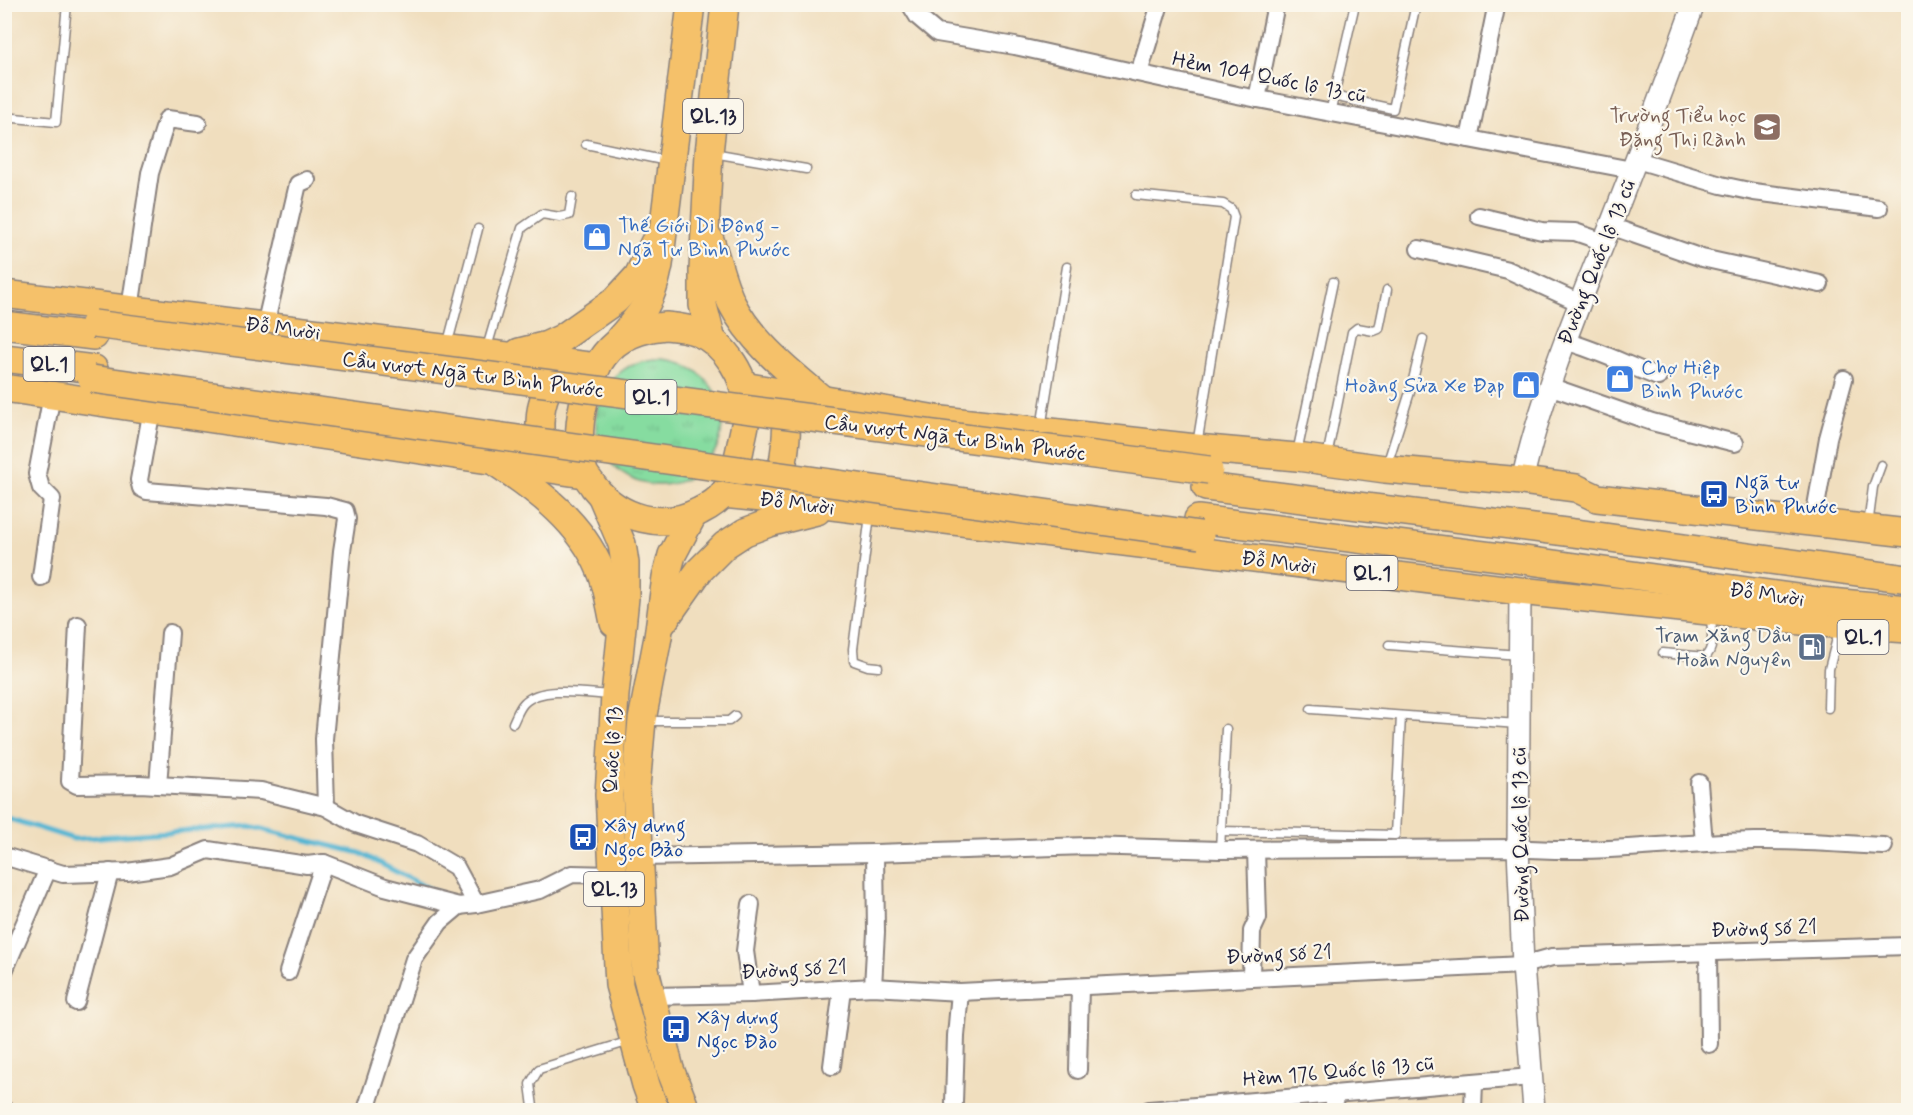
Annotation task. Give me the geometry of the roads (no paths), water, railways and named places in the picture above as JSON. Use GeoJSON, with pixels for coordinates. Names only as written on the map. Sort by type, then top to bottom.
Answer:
{"type":"FeatureCollection","features":[{"type":"Feature","properties":{"kind":"highway","name":"QL.13"},"geometry":{"type":"LineString","coordinates":[[615,344],[653,327],[683,327],[712,340],[731,360],[743,386],[747,408],[743,436],[731,482],[723,494],[705,509],[693,515],[663,522],[642,519],[623,512],[602,497],[584,474],[580,431],[584,402],[597,367],[615,344],[638,318],[653,292],[664,224],[691,4]]}},
{"type":"Feature","properties":{"kind":"highway","name":"QL.13"},"geometry":{"type":"LineString","coordinates":[[712,340],[702,300],[709,153],[725,4]]}},
{"type":"Feature","properties":{"kind":"highway"},"geometry":{"type":"LineString","coordinates":[[492,355],[535,349],[562,338],[616,300],[638,276],[664,224]]}},
{"type":"Feature","properties":{"kind":"highway"},"geometry":{"type":"LineString","coordinates":[[705,227],[726,290],[739,315],[776,359],[824,401]]}},
{"type":"Feature","properties":{"kind":"highway","name":"Đỗ Mười"},"geometry":{"type":"LineString","coordinates":[[4,294],[597,367]]}},
{"type":"Feature","properties":{"kind":"highway","name":"QL.1"},"geometry":{"type":"LineString","coordinates":[[4,314],[94,330]]}},
{"type":"Feature","properties":{"kind":"highway","name":"QL.1"},"geometry":{"type":"LineString","coordinates":[[4,325],[94,330]]}},
{"type":"Feature","properties":{"kind":"highway","name":"Cầu vượt Ngã tư Bình Phước"},"geometry":{"type":"LineString","coordinates":[[94,330],[1204,468]]}},
{"type":"Feature","properties":{"kind":"highway","name":"QL.1"},"geometry":{"type":"LineString","coordinates":[[4,358],[93,374]]}},
{"type":"Feature","properties":{"kind":"highway"},"geometry":{"type":"LineString","coordinates":[[553,469],[545,457],[542,446],[542,408],[546,393],[563,363]]}},
{"type":"Feature","properties":{"kind":"highway","name":"QL.1"},"geometry":{"type":"LineString","coordinates":[[4,369],[93,374]]}},
{"type":"Feature","properties":{"kind":"highway","name":"Đỗ Mười"},"geometry":{"type":"LineString","coordinates":[[93,374],[1199,527],[1522,576],[1908,629]]}},
{"type":"Feature","properties":{"kind":"highway","name":"Đỗ Mười"},"geometry":{"type":"LineString","coordinates":[[743,386],[942,420],[1041,431],[1204,468],[1908,579]]}},
{"type":"Feature","properties":{"kind":"highway","name":"QL.1"},"geometry":{"type":"LineString","coordinates":[[4,388],[584,474]]}},
{"type":"Feature","properties":{"kind":"highway"},"geometry":{"type":"LineString","coordinates":[[773,499],[779,478],[786,430],[785,414],[774,392]]}},
{"type":"Feature","properties":{"kind":"highway","name":"Đỗ Mười"},"geometry":{"type":"LineString","coordinates":[[1204,468],[1296,457],[1522,481],[1576,489],[1597,498],[1908,533]]}},
{"type":"Feature","properties":{"kind":"highway"},"geometry":{"type":"LineString","coordinates":[[495,462],[519,477],[557,509],[583,538],[592,552],[600,567],[608,593],[618,663]]}},
{"type":"Feature","properties":{"kind":"highway","name":"Đường Quốc lộ 13 cũ"},"geometry":{"type":"LineString","coordinates":[[1520,517],[1522,481]]}},
{"type":"Feature","properties":{"kind":"highway","name":"Đỗ Mười"},"geometry":{"type":"LineString","coordinates":[[1576,489],[1597,485],[1908,522]]}},
{"type":"Feature","properties":{"kind":"highway","name":"Đỗ Mười"},"geometry":{"type":"LineString","coordinates":[[723,494],[871,511],[1522,576],[1711,612],[1768,618],[1826,619],[1908,609]]}},
{"type":"Feature","properties":{"kind":"highway","name":"Quốc lộ 13"},"geometry":{"type":"LineString","coordinates":[[602,497],[625,553],[625,598],[615,695],[609,795],[619,985],[655,1110]]}},
{"type":"Feature","properties":{"kind":"highway"},"geometry":{"type":"LineString","coordinates":[[663,615],[715,553],[735,538],[769,523],[836,507]]}},
{"type":"Feature","properties":{"kind":"highway","name":"Quốc lộ 13"},"geometry":{"type":"LineString","coordinates":[[640,852],[646,822],[651,722],[672,555],[693,515]]}},
{"type":"Feature","properties":{"kind":"highway","name":"Quốc lộ 13"},"geometry":{"type":"LineString","coordinates":[[663,615],[642,720],[636,787],[645,970],[670,1068],[686,1110]]}},
{"type":"Feature","properties":{"kind":"highway","name":"QL.1"},"geometry":{"type":"LineString","coordinates":[[1826,619],[1876,640],[1908,643]]}},
{"type":"Feature","properties":{"kind":"street","name":"Hẻm 104 Quốc lộ 13 cũ"},"geometry":{"type":"LineString","coordinates":[[910,4],[918,17],[937,33],[1015,46],[1257,99],[1331,104],[1469,139],[1634,165],[1732,188],[1879,208]]}},
{"type":"Feature","properties":{"kind":"street"},"geometry":{"type":"LineString","coordinates":[[1257,99],[1276,4]]}},
{"type":"Feature","properties":{"kind":"street"},"geometry":{"type":"LineString","coordinates":[[1469,139],[1498,4]]}},
{"type":"Feature","properties":{"kind":"street","name":"Đường Quốc lộ 13 cũ"},"geometry":{"type":"LineString","coordinates":[[1522,481],[1530,444],[1565,341],[1694,4]]}},
{"type":"Feature","properties":{"kind":"street"},"geometry":{"type":"LineString","coordinates":[[1138,74],[1159,7]]}},
{"type":"Feature","properties":{"kind":"street"},"geometry":{"type":"LineString","coordinates":[[130,309],[150,173],[167,119],[198,123]]}},
{"type":"Feature","properties":{"kind":"street"},"geometry":{"type":"LineString","coordinates":[[265,326],[298,184],[307,180]]}},
{"type":"Feature","properties":{"kind":"street"},"geometry":{"type":"LineString","coordinates":[[1479,216],[1542,231],[1607,234],[1820,284]]}},
{"type":"Feature","properties":{"kind":"street"},"geometry":{"type":"LineString","coordinates":[[1419,249],[1508,270],[1580,303]]}},
{"type":"Feature","properties":{"kind":"street"},"geometry":{"type":"LineString","coordinates":[[1565,341],[1587,347],[1613,360],[1658,377]]}},
{"type":"Feature","properties":{"kind":"street"},"geometry":{"type":"LineString","coordinates":[[1815,512],[1828,438],[1844,380]]}},
{"type":"Feature","properties":{"kind":"street"},"geometry":{"type":"LineString","coordinates":[[1550,386],[1652,422],[1735,443]]}},
{"type":"Feature","properties":{"kind":"street"},"geometry":{"type":"LineString","coordinates":[[41,577],[52,499],[41,488],[37,474],[52,395]]}},
{"type":"Feature","properties":{"kind":"street"},"geometry":{"type":"LineString","coordinates":[[152,409],[139,480],[141,488],[147,491],[326,506],[345,511],[347,519],[324,739],[326,807]]}},
{"type":"Feature","properties":{"kind":"street","name":"Đường Quốc lộ 13 cũ"},"geometry":{"type":"LineString","coordinates":[[1522,576],[1518,848],[1523,965],[1534,1110]]}},
{"type":"Feature","properties":{"kind":"street"},"geometry":{"type":"LineString","coordinates":[[78,625],[70,781],[77,785],[158,785],[261,791],[326,807],[356,824],[417,844],[456,867],[467,905]]}},
{"type":"Feature","properties":{"kind":"street"},"geometry":{"type":"LineString","coordinates":[[158,785],[170,633]]}},
{"type":"Feature","properties":{"kind":"street"},"geometry":{"type":"LineString","coordinates":[[1700,783],[1704,843]]}},
{"type":"Feature","properties":{"kind":"street"},"geometry":{"type":"LineString","coordinates":[[640,852],[876,853],[1088,846],[1220,850],[1518,848],[1593,850],[1757,841],[1884,846]]}},
{"type":"Feature","properties":{"kind":"street"},"geometry":{"type":"LineString","coordinates":[[4,856],[63,874],[170,866],[208,850],[307,865],[324,863],[385,887],[467,905]]}},
{"type":"Feature","properties":{"kind":"street"},"geometry":{"type":"LineString","coordinates":[[1251,978],[1252,931],[1258,918],[1256,850]]}},
{"type":"Feature","properties":{"kind":"street"},"geometry":{"type":"LineString","coordinates":[[873,987],[876,853]]}},
{"type":"Feature","properties":{"kind":"street"},"geometry":{"type":"LineString","coordinates":[[288,972],[324,863]]}},
{"type":"Feature","properties":{"kind":"street"},"geometry":{"type":"LineString","coordinates":[[4,971],[48,869]]}},
{"type":"Feature","properties":{"kind":"street"},"geometry":{"type":"LineString","coordinates":[[76,1002],[110,872]]}},
{"type":"Feature","properties":{"kind":"street"},"geometry":{"type":"LineString","coordinates":[[366,1110],[414,959],[440,922],[467,905],[540,890],[572,874],[613,875]]}},
{"type":"Feature","properties":{"kind":"street"},"geometry":{"type":"LineString","coordinates":[[751,904],[745,951],[751,994]]}},
{"type":"Feature","properties":{"kind":"street","name":"Đường số 21"},"geometry":{"type":"LineString","coordinates":[[652,996],[751,994],[873,987],[960,992],[1523,965],[1552,957],[1908,946]]}},
{"type":"Feature","properties":{"kind":"street"},"geometry":{"type":"LineString","coordinates":[[1708,952],[1709,1044]]}},
{"type":"Feature","properties":{"kind":"street"},"geometry":{"type":"LineString","coordinates":[[1078,1070],[1080,987]]}},
{"type":"Feature","properties":{"kind":"street"},"geometry":{"type":"LineString","coordinates":[[832,1066],[842,989]]}},
{"type":"Feature","properties":{"kind":"street"},"geometry":{"type":"LineString","coordinates":[[954,1103],[960,992]]}},
{"type":"Feature","properties":{"kind":"street","name":"Hèm 176 Quốc lộ 13 cũ"},"geometry":{"type":"LineString","coordinates":[[1149,1110],[1251,1106],[1333,1093],[1532,1077]]}},
{"type":"Feature","properties":{"kind":"street"},"geometry":{"type":"LineString","coordinates":[[1473,1110],[1474,1082]]}},
{"type":"Feature","properties":{"kind":"street"},"geometry":{"type":"LineString","coordinates":[[1333,1093],[1335,1110]]}},
{"type":"Feature","properties":{"kind":"lane"},"geometry":{"type":"LineString","coordinates":[[4,117],[56,122],[67,4]]}},
{"type":"Feature","properties":{"kind":"lane"},"geometry":{"type":"LineString","coordinates":[[1355,4],[1331,104],[1392,109],[1416,4]]}},
{"type":"Feature","properties":{"kind":"lane"},"geometry":{"type":"LineString","coordinates":[[586,144],[671,161]]}},
{"type":"Feature","properties":{"kind":"lane"},"geometry":{"type":"LineString","coordinates":[[709,153],[806,169]]}},
{"type":"Feature","properties":{"kind":"lane"},"geometry":{"type":"LineString","coordinates":[[1136,195],[1223,204],[1231,209],[1234,218],[1204,468]]}},
{"type":"Feature","properties":{"kind":"lane"},"geometry":{"type":"LineString","coordinates":[[492,355],[522,228],[542,214],[560,217],[569,215],[572,196]]}},
{"type":"Feature","properties":{"kind":"lane"},"geometry":{"type":"LineString","coordinates":[[446,349],[478,230]]}},
{"type":"Feature","properties":{"kind":"lane"},"geometry":{"type":"LineString","coordinates":[[1041,431],[1067,267]]}},
{"type":"Feature","properties":{"kind":"lane"},"geometry":{"type":"LineString","coordinates":[[1296,457],[1333,282]]}},
{"type":"Feature","properties":{"kind":"lane"},"geometry":{"type":"LineString","coordinates":[[1326,461],[1352,332],[1357,328],[1374,331],[1379,328],[1387,290]]}},
{"type":"Feature","properties":{"kind":"lane"},"geometry":{"type":"LineString","coordinates":[[1386,468],[1410,392],[1423,339]]}},
{"type":"Feature","properties":{"kind":"lane"},"geometry":{"type":"LineString","coordinates":[[1869,518],[1873,487],[1881,465]]}},
{"type":"Feature","properties":{"kind":"lane"},"geometry":{"type":"LineString","coordinates":[[871,511],[853,649],[854,661],[878,667]]}},
{"type":"Feature","properties":{"kind":"lane"},"geometry":{"type":"LineString","coordinates":[[1664,653],[1705,657],[1710,653],[1712,646],[1711,612]]}},
{"type":"Feature","properties":{"kind":"lane"},"geometry":{"type":"LineString","coordinates":[[1826,619],[1829,669],[1828,708]]}},
{"type":"Feature","properties":{"kind":"lane"},"geometry":{"type":"LineString","coordinates":[[1389,645],[1520,655]]}},
{"type":"Feature","properties":{"kind":"lane"},"geometry":{"type":"LineString","coordinates":[[513,723],[524,703],[538,695],[557,692],[615,695]]}},
{"type":"Feature","properties":{"kind":"lane"},"geometry":{"type":"LineString","coordinates":[[1311,709],[1519,724]]}},
{"type":"Feature","properties":{"kind":"lane"},"geometry":{"type":"LineString","coordinates":[[651,722],[729,721],[735,716]]}},
{"type":"Feature","properties":{"kind":"lane"},"geometry":{"type":"LineString","coordinates":[[1221,831],[1395,835],[1401,716]]}},
{"type":"Feature","properties":{"kind":"lane"},"geometry":{"type":"LineString","coordinates":[[1220,850],[1226,729]]}},
{"type":"Feature","properties":{"kind":"lane"},"geometry":{"type":"LineString","coordinates":[[531,1110],[533,1107],[530,1084],[538,1068],[634,1040]]}},
{"type":"Feature","properties":{"kind":"waterway"},"geometry":{"type":"LineString","coordinates":[[4,817],[74,839],[249,826],[360,853],[439,894]]}},
{"type":"Feature","properties":{"kind":"place","name":"Trường Tiểu học Đặng Thị Rành"},"geometry":{"type":"Point","coordinates":[1767,127]}},
{"type":"Feature","properties":{"kind":"place","name":"Thế Giới Di Động - Ngã Tư Bình Phước"},"geometry":{"type":"Point","coordinates":[597,237]}},
{"type":"Feature","properties":{"kind":"place","name":"Chợ Hiệp Bình Phước"},"geometry":{"type":"Point","coordinates":[1620,379]}},
{"type":"Feature","properties":{"kind":"place","name":"Hoàng Sửa Xe Đạp"},"geometry":{"type":"Point","coordinates":[1526,385]}},
{"type":"Feature","properties":{"kind":"place","name":"Ngã tư Bình Phước"},"geometry":{"type":"Point","coordinates":[1714,494]}},
{"type":"Feature","properties":{"kind":"place","name":"Trạm Xăng Dầu Hoàn Nguyên"},"geometry":{"type":"Point","coordinates":[1812,647]}},
{"type":"Feature","properties":{"kind":"place","name":"Xây dựng Ngọc Bảo"},"geometry":{"type":"Point","coordinates":[583,837]}},
{"type":"Feature","properties":{"kind":"place","name":"Xây dựng Ngọc Đào"},"geometry":{"type":"Point","coordinates":[676,1029]}}]}
